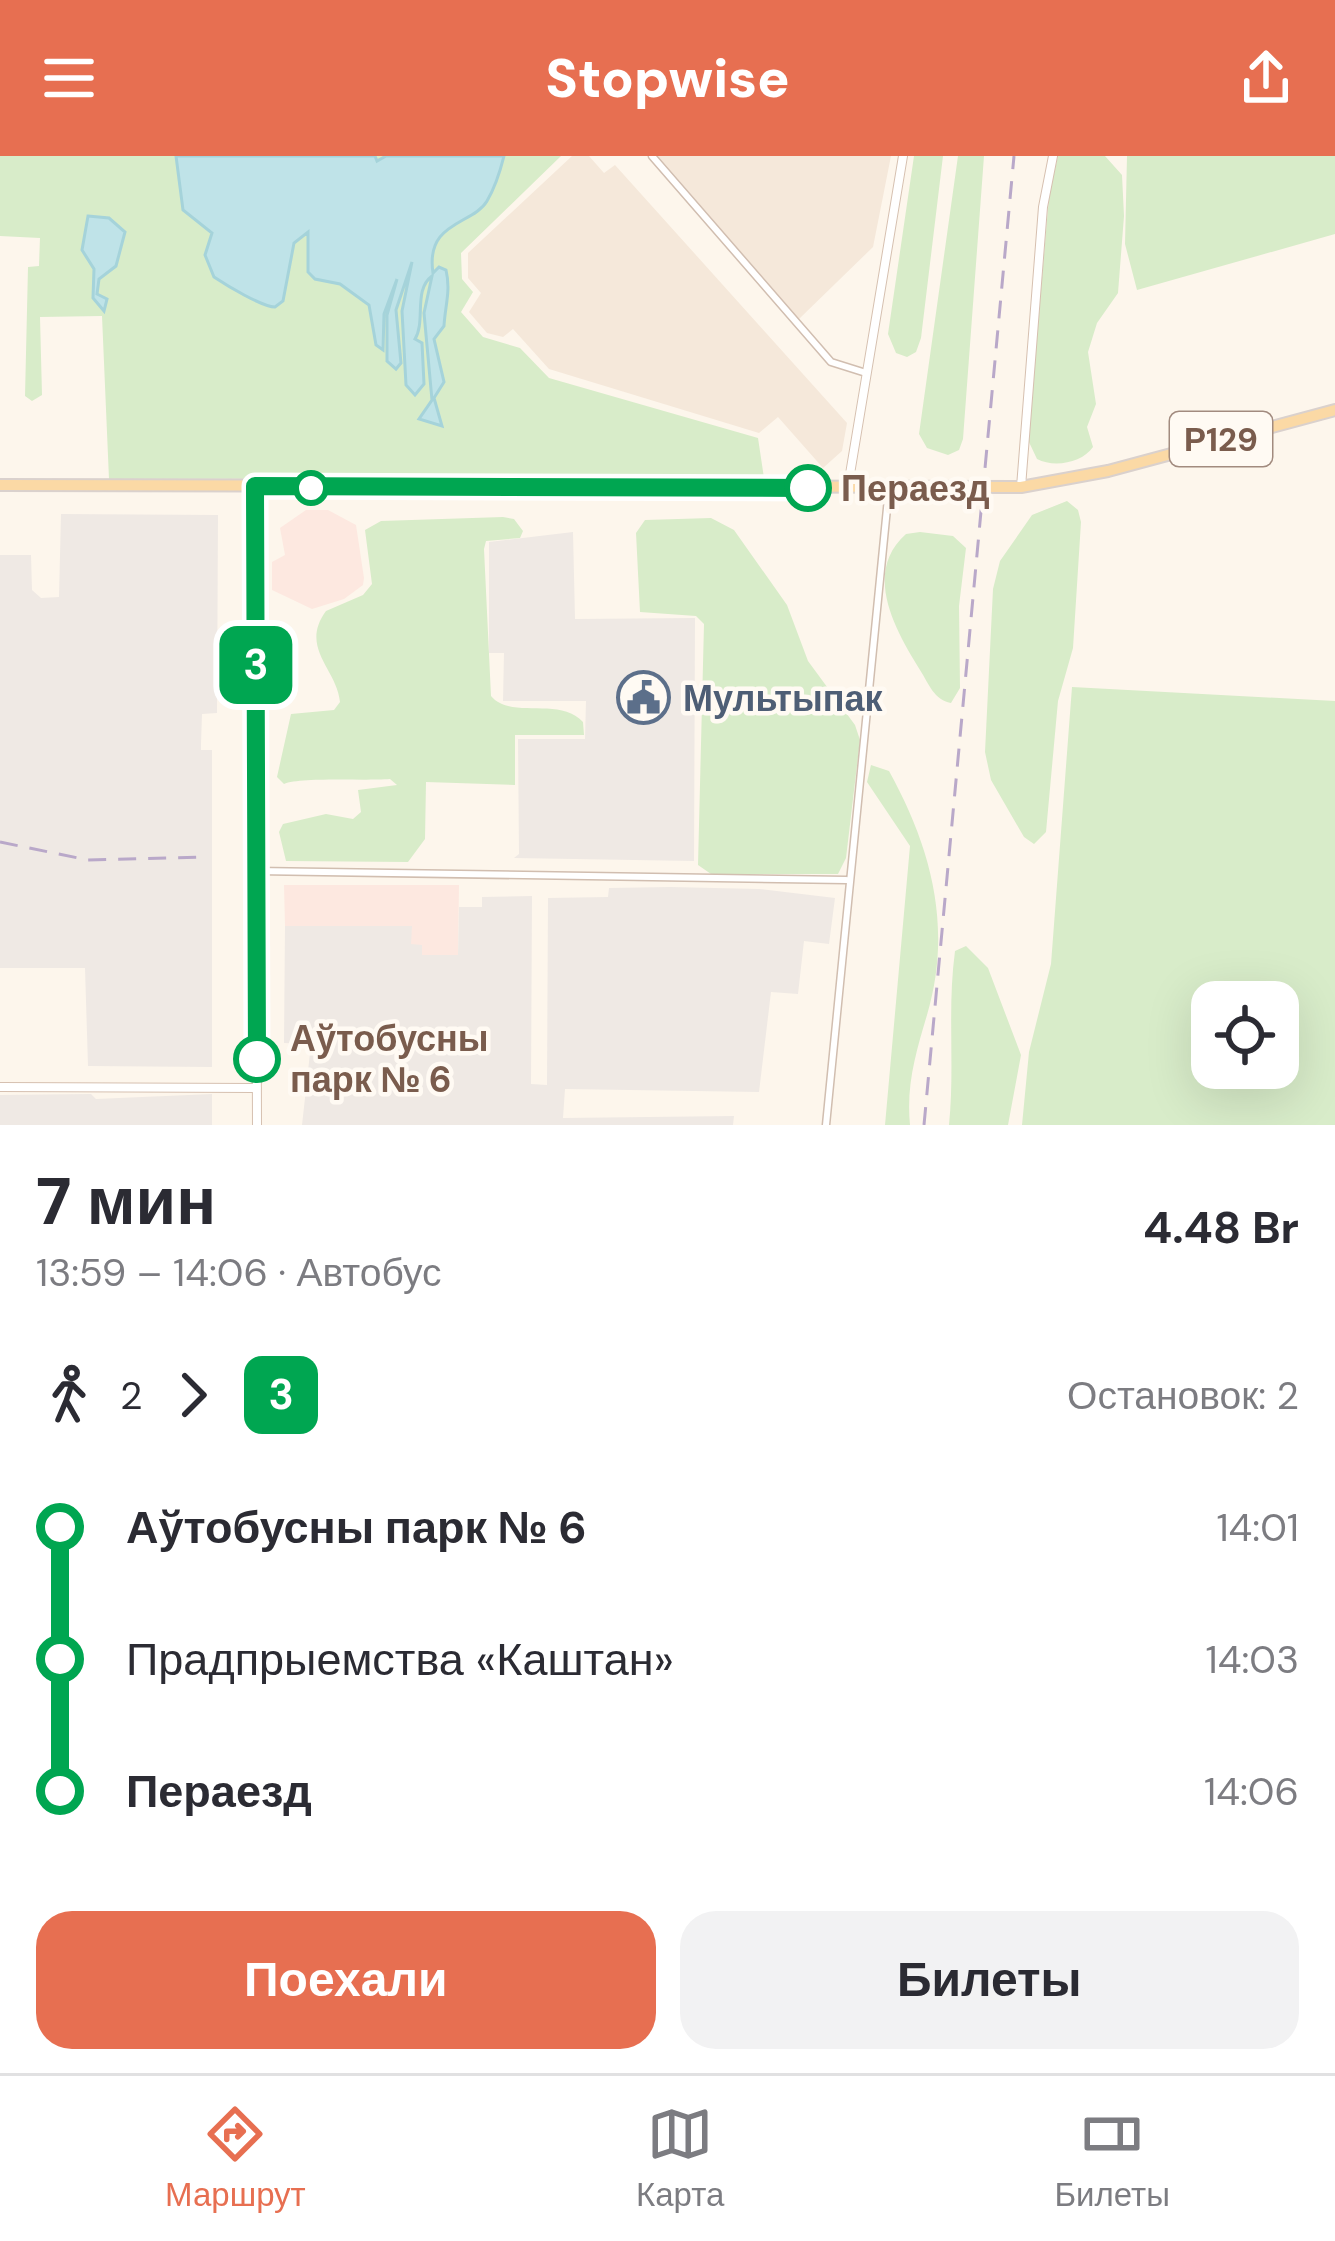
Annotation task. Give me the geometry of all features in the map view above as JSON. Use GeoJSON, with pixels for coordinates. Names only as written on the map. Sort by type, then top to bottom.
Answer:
{"type":"FeatureCollection","features":[{"type":"Feature","properties":{"kind":"main road"},"geometry":{"type":"LineString","coordinates":[[847,489],[903,156]]}},
{"type":"Feature","properties":{"kind":"main road"},"geometry":{"type":"LineString","coordinates":[[1022,487],[1042,207],[1052,156]]}},
{"type":"Feature","properties":{"kind":"main road","name":"Р129"},"geometry":{"type":"LineString","coordinates":[[0,485],[1022,487],[1108,471],[1335,410]]}},
{"type":"Feature","properties":{"kind":"main road"},"geometry":{"type":"LineString","coordinates":[[255,486],[257,1125]]}},
{"type":"Feature","properties":{"kind":"main road"},"geometry":{"type":"LineString","coordinates":[[0,1087],[257,1088]]}},
{"type":"Feature","properties":{"kind":"street"},"geometry":{"type":"LineString","coordinates":[[652,156],[831,362],[866,373]]}},
{"type":"Feature","properties":{"kind":"street"},"geometry":{"type":"LineString","coordinates":[[826,1125],[889,488]]}},
{"type":"Feature","properties":{"kind":"street"},"geometry":{"type":"LineString","coordinates":[[256,871],[848,880]]}},
{"type":"Feature","properties":{"kind":"shaded area"},"geometry":{"type":"Polygon","coordinates":[[[572,156],[589,156],[604,173],[615,165],[847,423],[842,451],[823,468],[778,417],[759,433],[549,369],[513,329],[503,337],[487,333],[469,312],[481,293],[468,278],[468,253],[572,156]]]}},
{"type":"Feature","properties":{"kind":"shaded area"},"geometry":{"type":"Polygon","coordinates":[[[658,156],[891,156],[873,247],[799,319],[658,156]]]}},
{"type":"Feature","properties":{"kind":"shaded area"},"geometry":{"type":"Polygon","coordinates":[[[306,510],[328,510],[356,525],[364,578],[363,585],[344,599],[312,609],[272,590],[272,562],[285,555],[280,528],[306,510]]]}},
{"type":"Feature","properties":{"kind":"shaded area"},"geometry":{"type":"Polygon","coordinates":[[[61,514],[218,515],[217,713],[202,714],[201,744],[201,750],[212,750],[212,1067],[88,1066],[85,968],[0,968],[0,555],[31,555],[32,590],[41,598],[59,597],[61,514]]]}},
{"type":"Feature","properties":{"kind":"shaded area"},"geometry":{"type":"Polygon","coordinates":[[[573,532],[575,619],[695,618],[694,861],[514,858],[519,854],[518,739],[585,739],[586,701],[503,701],[504,653],[489,653],[489,542],[573,532]]]}},
{"type":"Feature","properties":{"kind":"shaded area"},"geometry":{"type":"Polygon","coordinates":[[[284,885],[459,885],[458,955],[422,955],[411,944],[411,926],[285,926],[284,885]]]}},
{"type":"Feature","properties":{"kind":"shaded area"},"geometry":{"type":"Polygon","coordinates":[[[609,888],[759,889],[835,898],[829,944],[804,941],[798,994],[771,992],[759,1092],[565,1089],[563,1118],[734,1116],[733,1125],[302,1125],[311,1044],[284,1043],[285,926],[412,926],[411,944],[422,945],[422,955],[458,955],[459,907],[482,907],[482,897],[532,896],[531,1084],[547,1085],[548,898],[608,897],[609,888]]]}},
{"type":"Feature","properties":{"kind":"shaded area"},"geometry":{"type":"Polygon","coordinates":[[[91,1094],[96,1099],[212,1094],[212,1125],[0,1125],[0,1095],[91,1094]]]}},
{"type":"Feature","properties":{"kind":"green space"},"geometry":{"type":"Polygon","coordinates":[[[0,156],[561,156],[461,253],[462,279],[473,292],[461,312],[483,337],[520,348],[549,378],[758,438],[764,478],[109,479],[102,316],[40,317],[42,395],[32,401],[25,396],[28,267],[39,266],[40,238],[0,236],[0,156]]]}},
{"type":"Feature","properties":{"kind":"green space"},"geometry":{"type":"Polygon","coordinates":[[[914,156],[943,156],[921,338],[916,352],[907,357],[896,353],[888,334],[914,156]]]}},
{"type":"Feature","properties":{"kind":"green space"},"geometry":{"type":"Polygon","coordinates":[[[958,156],[984,156],[963,439],[959,450],[948,455],[927,448],[919,434],[958,156]]]}},
{"type":"Feature","properties":{"kind":"green space"},"geometry":{"type":"Polygon","coordinates":[[[1058,156],[1105,156],[1122,175],[1124,216],[1118,293],[1097,323],[1088,352],[1096,404],[1087,427],[1093,447],[1082,457],[1059,463],[1037,459],[1028,440],[1049,197],[1058,156]]]}},
{"type":"Feature","properties":{"kind":"green space"},"geometry":{"type":"Polygon","coordinates":[[[1127,156],[1335,156],[1335,234],[1137,290],[1125,244],[1127,156]]]}},
{"type":"Feature","properties":{"kind":"green space"},"geometry":{"type":"Polygon","coordinates":[[[1067,501],[1078,510],[1081,522],[1073,648],[1058,701],[1046,832],[1034,844],[1024,837],[991,780],[985,752],[993,589],[1000,561],[1032,515],[1067,501]]]}},
{"type":"Feature","properties":{"kind":"green space"},"geometry":{"type":"Polygon","coordinates":[[[711,518],[734,530],[787,605],[808,661],[855,725],[860,740],[846,858],[838,874],[711,874],[698,865],[704,624],[696,616],[640,612],[636,533],[645,520],[711,518]]]}},
{"type":"Feature","properties":{"kind":"green space"},"geometry":{"type":"Polygon","coordinates":[[[514,519],[523,531],[520,538],[486,541],[484,549],[491,696],[510,707],[573,714],[583,722],[584,735],[515,735],[515,785],[426,782],[425,839],[408,862],[286,861],[279,832],[283,824],[326,814],[353,819],[361,812],[358,790],[397,785],[390,779],[284,784],[277,777],[291,714],[334,710],[340,702],[316,636],[326,611],[363,595],[372,584],[365,530],[381,521],[514,519]]]}},
{"type":"Feature","properties":{"kind":"green space"},"geometry":{"type":"Polygon","coordinates":[[[906,534],[953,536],[966,548],[959,606],[960,688],[951,703],[929,686],[888,602],[886,566],[893,549],[906,534]]]}},
{"type":"Feature","properties":{"kind":"green space"},"geometry":{"type":"Polygon","coordinates":[[[1072,687],[1335,701],[1335,1125],[1022,1125],[1029,1052],[1051,964],[1072,687]]]}},
{"type":"Feature","properties":{"kind":"green space"},"geometry":{"type":"Polygon","coordinates":[[[871,765],[889,771],[904,800],[926,858],[937,919],[935,982],[913,1069],[910,1125],[885,1125],[910,846],[867,782],[871,765]]]}},
{"type":"Feature","properties":{"kind":"green space"},"geometry":{"type":"Polygon","coordinates":[[[966,946],[988,968],[1021,1055],[1008,1125],[949,1125],[955,951],[966,946]]]}},
{"type":"Feature","properties":{"kind":"water"},"geometry":{"type":"Polygon","coordinates":[[[176,156],[375,156],[377,161],[386,156],[504,156],[487,201],[443,234],[432,256],[433,273],[439,267],[446,270],[448,285],[444,326],[434,339],[444,382],[434,398],[442,426],[419,419],[432,400],[424,313],[432,276],[423,289],[415,339],[422,343],[424,384],[415,395],[406,385],[402,311],[412,262],[396,310],[401,363],[396,369],[387,361],[387,315],[397,279],[384,314],[383,350],[376,345],[369,305],[340,284],[315,279],[308,272],[308,232],[294,243],[283,301],[269,306],[235,290],[214,277],[205,255],[212,233],[183,210],[176,156]]]}},
{"type":"Feature","properties":{"kind":"water"},"geometry":{"type":"Polygon","coordinates":[[[88,216],[109,218],[125,232],[116,266],[99,279],[97,294],[107,299],[104,311],[93,298],[94,269],[82,250],[88,216]]]}},
{"type":"Feature","properties":{"kind":"railway"},"geometry":{"type":"LineString","coordinates":[[924,1125],[1014,156]]}},
{"type":"Feature","properties":{"kind":"railway"},"geometry":{"type":"LineString","coordinates":[[0,842],[88,860],[207,857]]}},
{"type":"Feature","properties":{"kind":"bus line","name":"3"},"geometry":{"type":"LineString","coordinates":[[257,1059],[255,486],[808,488]]}},
{"type":"Feature","properties":{"kind":"place","name":"Пераезд"},"geometry":{"type":"Point","coordinates":[808,488]}},
{"type":"Feature","properties":{"kind":"place","name":"Мультыпак"},"geometry":{"type":"Point","coordinates":[644,698]}},
{"type":"Feature","properties":{"kind":"place","name":"Аўтобусны парк № 6"},"geometry":{"type":"Point","coordinates":[257,1059]}}]}
